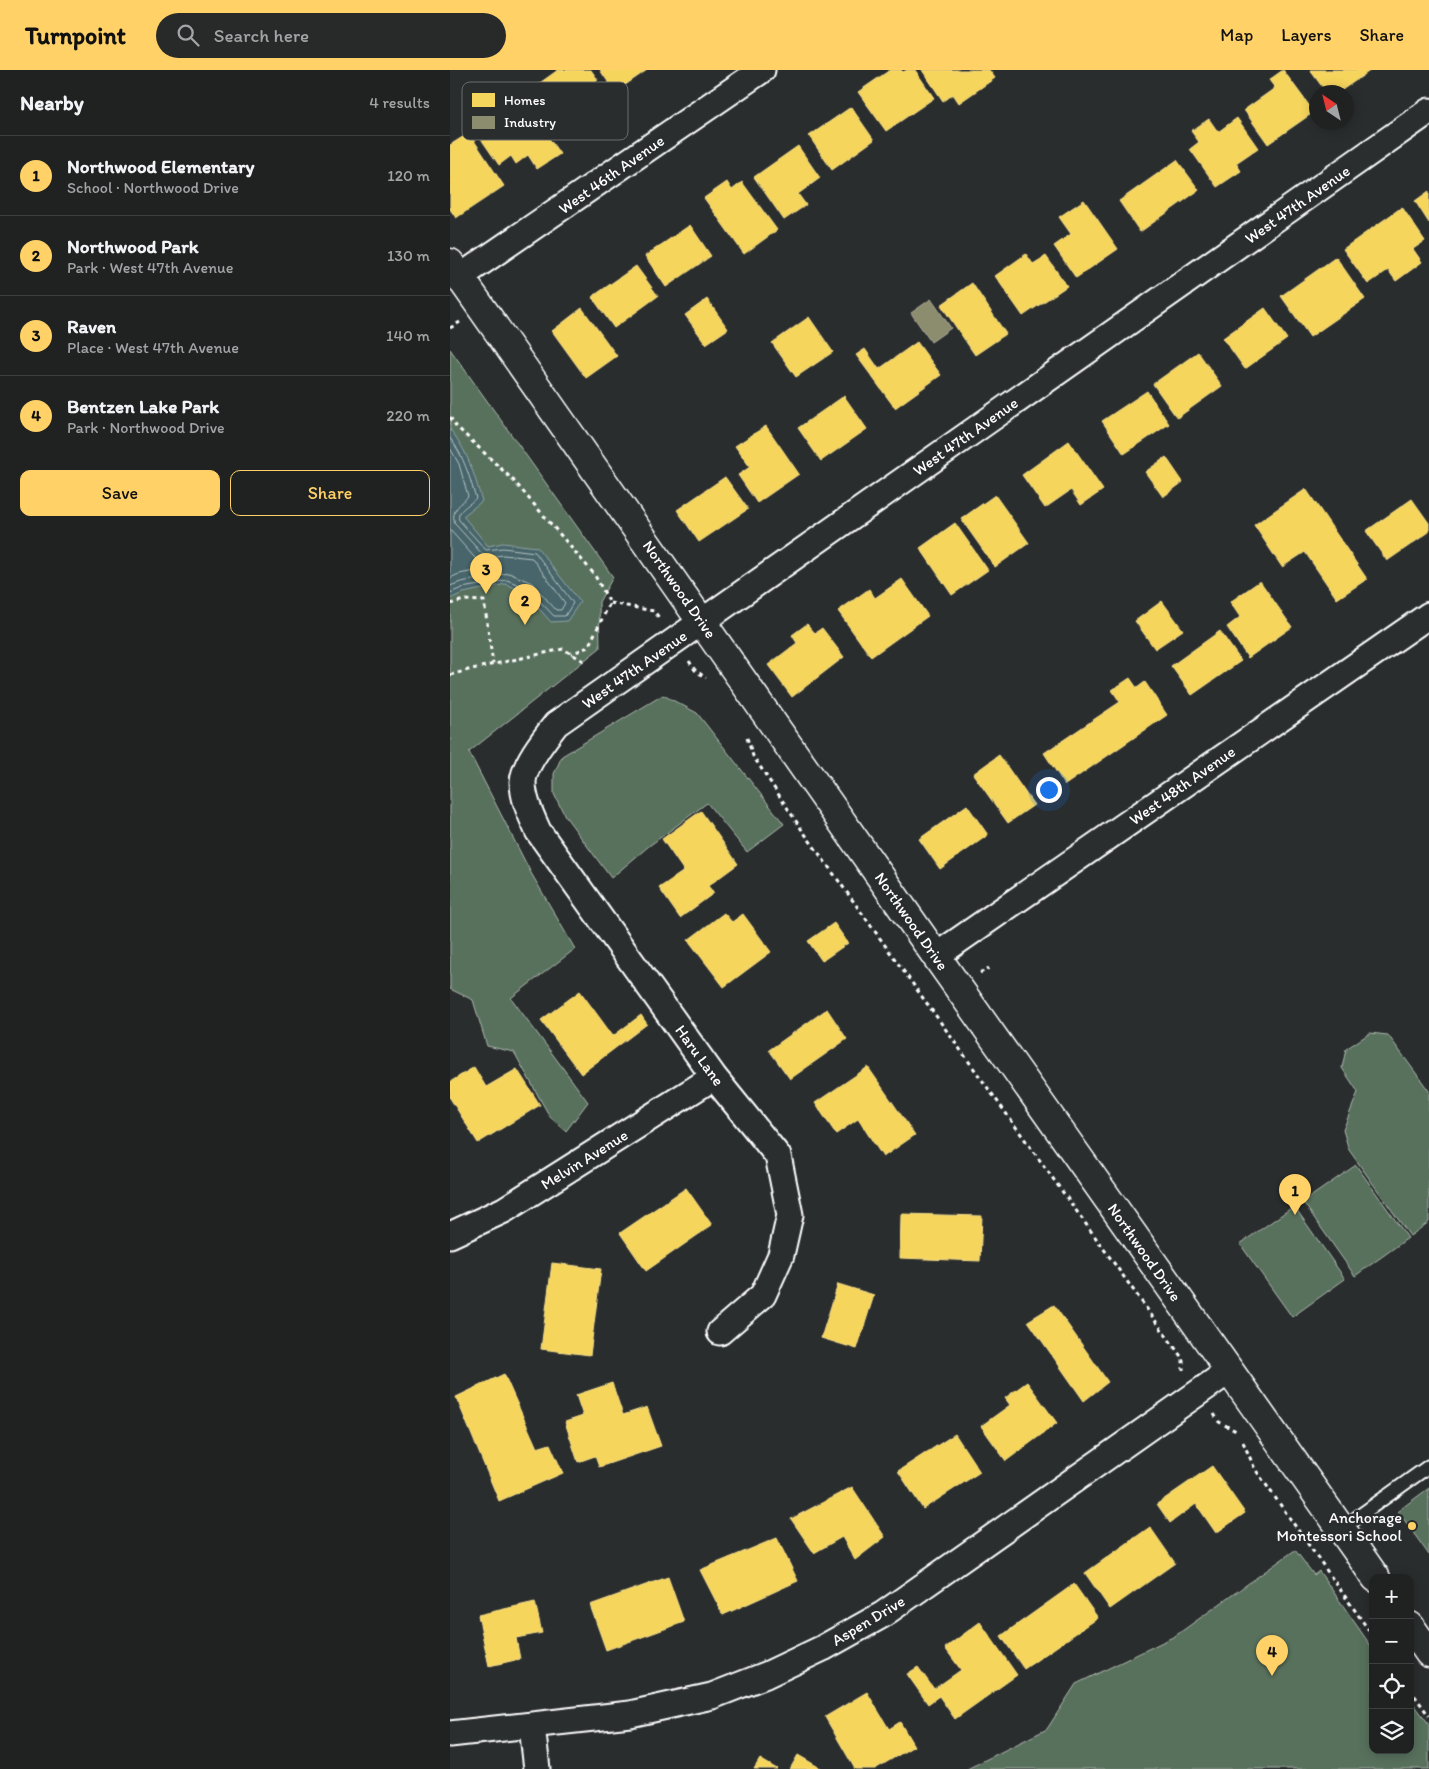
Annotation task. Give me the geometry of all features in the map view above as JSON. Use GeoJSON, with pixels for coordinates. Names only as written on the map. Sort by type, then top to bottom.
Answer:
{"type":"FeatureCollection","features":[{"type":"Feature","properties":{"kind":"street","name":"West 46th Avenue"},"geometry":{"type":"LineString","coordinates":[[455,270],[762,70]]}},
{"type":"Feature","properties":{"kind":"street","name":"West 47th Avenue"},"geometry":{"type":"LineString","coordinates":[[523,781],[534,753],[556,724],[1429,111]]}},
{"type":"Feature","properties":{"kind":"street","name":"Northwood Drive"},"geometry":{"type":"LineString","coordinates":[[455,270],[936,956],[1373,1574]]}},
{"type":"Feature","properties":{"kind":"street","name":"West 48th Avenue"},"geometry":{"type":"LineString","coordinates":[[936,956],[1429,615]]}},
{"type":"Feature","properties":{"kind":"street","name":"Haru Lane"},"geometry":{"type":"LineString","coordinates":[[523,781],[527,806],[538,831],[714,1077],[778,1156],[790,1215],[781,1255],[763,1295],[720,1332]]}},
{"type":"Feature","properties":{"kind":"street","name":"Melvin Avenue"},"geometry":{"type":"LineString","coordinates":[[450,1235],[504,1210],[714,1077]]}},
{"type":"Feature","properties":{"kind":"street","name":"Aspen Drive"},"geometry":{"type":"LineString","coordinates":[[450,1734],[630,1714],[712,1696],[766,1675],[823,1648],[882,1614],[1229,1371]]}},
{"type":"Feature","properties":{"kind":"street"},"geometry":{"type":"LineString","coordinates":[[1414,1632],[1429,1653]]}},
{"type":"Feature","properties":{"kind":"street"},"geometry":{"type":"LineString","coordinates":[[532,1726],[537,1769]]}},
{"type":"Feature","properties":{"kind":"lane"},"geometry":{"type":"LineString","coordinates":[[1342,1529],[1429,1466]]}},
{"type":"Feature","properties":{"kind":"path"},"geometry":{"type":"LineString","coordinates":[[450,417],[456,426],[513,480],[594,574],[610,604]]}},
{"type":"Feature","properties":{"kind":"path"},"geometry":{"type":"LineString","coordinates":[[450,604],[464,600],[484,601],[494,664]]}},
{"type":"Feature","properties":{"kind":"path"},"geometry":{"type":"LineString","coordinates":[[610,604],[654,611],[695,670],[710,680]]}},
{"type":"Feature","properties":{"kind":"path"},"geometry":{"type":"LineString","coordinates":[[571,654],[588,647],[610,604]]}},
{"type":"Feature","properties":{"kind":"path"},"geometry":{"type":"LineString","coordinates":[[450,675],[563,650],[584,661]]}},
{"type":"Feature","properties":{"kind":"path"},"geometry":{"type":"LineString","coordinates":[[746,732],[753,756],[802,830],[1183,1359],[1183,1371],[1198,1393],[1219,1422],[1239,1432]]}},
{"type":"Feature","properties":{"kind":"path"},"geometry":{"type":"LineString","coordinates":[[1242,1439],[1255,1469],[1369,1630]]}},
{"type":"Feature","properties":{"kind":"path"},"geometry":{"type":"LineString","coordinates":[[1414,1695],[1429,1716]]}},
{"type":"Feature","properties":{"kind":"green space"},"geometry":{"type":"Polygon","coordinates":[[[450,349],[613,577],[599,602],[600,648],[469,752],[531,873],[575,949],[511,998],[588,1102],[566,1131],[550,1117],[514,1052],[487,1046],[473,1000],[450,989],[450,349]]]}},
{"type":"Feature","properties":{"kind":"green space"},"geometry":{"type":"Polygon","coordinates":[[[663,695],[697,713],[784,824],[747,852],[707,803],[649,846],[611,878],[565,816],[554,794],[554,774],[562,756],[663,695]]]}},
{"type":"Feature","properties":{"kind":"green space"},"geometry":{"type":"Polygon","coordinates":[[[1370,1033],[1388,1035],[1429,1091],[1429,1222],[1410,1236],[1349,1150],[1343,1130],[1358,1092],[1342,1068],[1346,1049],[1370,1033]]]}},
{"type":"Feature","properties":{"kind":"green space"},"geometry":{"type":"Polygon","coordinates":[[[1356,1165],[1408,1238],[1355,1276],[1303,1202],[1356,1165]]]}},
{"type":"Feature","properties":{"kind":"green space"},"geometry":{"type":"Polygon","coordinates":[[[1294,1206],[1345,1279],[1292,1317],[1240,1244],[1294,1206]]]}},
{"type":"Feature","properties":{"kind":"green space"},"geometry":{"type":"Polygon","coordinates":[[[1429,1488],[1429,1555],[1398,1511],[1429,1488]]]}},
{"type":"Feature","properties":{"kind":"green space"},"geometry":{"type":"Polygon","coordinates":[[[1295,1550],[1314,1575],[1319,1571],[1369,1643],[1369,1754],[1414,1754],[1414,1704],[1429,1724],[1429,1769],[967,1769],[1047,1729],[1076,1684],[1175,1636],[1295,1550]]]}},
{"type":"Feature","properties":{"kind":"water"},"geometry":{"type":"Polygon","coordinates":[[[450,429],[466,455],[482,501],[463,516],[488,546],[503,543],[537,547],[580,602],[567,621],[551,622],[524,592],[506,584],[463,593],[450,599],[450,429]]]}},
{"type":"Feature","properties":{"kind":"building: Homes"},"geometry":{"type":"Polygon","coordinates":[[[558,70],[591,70],[598,80],[595,82],[541,82],[558,70]]]}},
{"type":"Feature","properties":{"kind":"building: Homes"},"geometry":{"type":"Polygon","coordinates":[[[600,70],[647,70],[628,83],[608,82],[600,70]]]}},
{"type":"Feature","properties":{"kind":"building: Homes"},"geometry":{"type":"Polygon","coordinates":[[[890,70],[901,70],[903,72],[915,70],[934,98],[886,131],[858,92],[890,70]]]}},
{"type":"Feature","properties":{"kind":"building: Homes"},"geometry":{"type":"Polygon","coordinates":[[[922,70],[989,70],[995,78],[959,103],[953,94],[943,101],[922,70]]]}},
{"type":"Feature","properties":{"kind":"building: Homes"},"geometry":{"type":"Polygon","coordinates":[[[1283,70],[1309,105],[1309,115],[1268,144],[1244,110],[1275,88],[1269,80],[1283,70]]]}},
{"type":"Feature","properties":{"kind":"building: Homes"},"geometry":{"type":"Polygon","coordinates":[[[1310,70],[1371,70],[1349,85],[1321,85],[1310,70]]]}},
{"type":"Feature","properties":{"kind":"building: Homes"},"geometry":{"type":"Polygon","coordinates":[[[851,107],[874,140],[832,170],[809,136],[851,107]]]}},
{"type":"Feature","properties":{"kind":"building: Homes"},"geometry":{"type":"Polygon","coordinates":[[[1237,118],[1258,148],[1236,163],[1241,171],[1217,187],[1190,149],[1199,142],[1191,131],[1209,119],[1218,132],[1237,118]]]}},
{"type":"Feature","properties":{"kind":"building: Homes"},"geometry":{"type":"Polygon","coordinates":[[[462,137],[462,140],[474,140],[504,186],[456,218],[450,209],[450,145],[462,137]]]}},
{"type":"Feature","properties":{"kind":"building: Homes"},"geometry":{"type":"Polygon","coordinates":[[[482,140],[550,140],[560,154],[537,169],[528,155],[516,164],[511,156],[499,165],[482,140]]]}},
{"type":"Feature","properties":{"kind":"building: Homes"},"geometry":{"type":"Polygon","coordinates":[[[798,146],[820,178],[798,194],[806,205],[784,220],[754,177],[798,146]]]}},
{"type":"Feature","properties":{"kind":"building: Homes"},"geometry":{"type":"Polygon","coordinates":[[[1177,160],[1199,190],[1140,232],[1119,201],[1177,160]]]}},
{"type":"Feature","properties":{"kind":"building: Homes"},"geometry":{"type":"Polygon","coordinates":[[[727,182],[732,190],[742,182],[777,230],[744,254],[704,198],[727,182]]]}},
{"type":"Feature","properties":{"kind":"building: Homes"},"geometry":{"type":"Polygon","coordinates":[[[1429,191],[1429,223],[1415,201],[1429,191]]]}},
{"type":"Feature","properties":{"kind":"building: Homes"},"geometry":{"type":"Polygon","coordinates":[[[1084,200],[1118,249],[1076,278],[1054,246],[1071,234],[1059,217],[1084,200]]]}},
{"type":"Feature","properties":{"kind":"building: Homes"},"geometry":{"type":"Polygon","coordinates":[[[1402,207],[1425,241],[1413,249],[1422,262],[1396,281],[1388,270],[1368,284],[1343,249],[1402,207]]]}},
{"type":"Feature","properties":{"kind":"building: Homes"},"geometry":{"type":"Polygon","coordinates":[[[690,225],[711,256],[666,287],[645,256],[690,225]]]}},
{"type":"Feature","properties":{"kind":"building: Homes"},"geometry":{"type":"Polygon","coordinates":[[[1026,254],[1033,264],[1046,256],[1067,286],[1023,316],[995,276],[1026,254]]]}},
{"type":"Feature","properties":{"kind":"building: Homes"},"geometry":{"type":"Polygon","coordinates":[[[1336,257],[1365,299],[1310,337],[1281,296],[1336,257]]]}},
{"type":"Feature","properties":{"kind":"building: Homes"},"geometry":{"type":"Polygon","coordinates":[[[636,266],[658,296],[614,328],[592,297],[636,266]]]}},
{"type":"Feature","properties":{"kind":"building: Homes"},"geometry":{"type":"Polygon","coordinates":[[[972,283],[1006,334],[975,355],[941,305],[972,283]]]}},
{"type":"Feature","properties":{"kind":"building: Homes"},"geometry":{"type":"Polygon","coordinates":[[[707,299],[728,329],[706,344],[685,315],[707,299]]]}},
{"type":"Feature","properties":{"kind":"building: Homes"},"geometry":{"type":"Polygon","coordinates":[[[582,308],[617,356],[586,378],[552,331],[582,308]]]}},
{"type":"Feature","properties":{"kind":"building: Homes"},"geometry":{"type":"Polygon","coordinates":[[[1265,308],[1287,339],[1245,369],[1223,338],[1265,308]]]}},
{"type":"Feature","properties":{"kind":"building: Homes"},"geometry":{"type":"Polygon","coordinates":[[[809,317],[833,352],[796,377],[772,343],[809,317]]]}},
{"type":"Feature","properties":{"kind":"building: Homes"},"geometry":{"type":"Polygon","coordinates":[[[917,342],[941,375],[895,408],[856,355],[865,349],[879,369],[917,342]]]}},
{"type":"Feature","properties":{"kind":"building: Homes"},"geometry":{"type":"Polygon","coordinates":[[[1198,352],[1222,386],[1177,418],[1153,384],[1198,352]]]}},
{"type":"Feature","properties":{"kind":"building: Homes"},"geometry":{"type":"Polygon","coordinates":[[[1147,391],[1169,424],[1124,454],[1102,421],[1147,391]]]}},
{"type":"Feature","properties":{"kind":"building: Homes"},"geometry":{"type":"Polygon","coordinates":[[[844,396],[867,429],[821,461],[798,428],[844,396]]]}},
{"type":"Feature","properties":{"kind":"building: Homes"},"geometry":{"type":"Polygon","coordinates":[[[766,426],[799,474],[757,503],[738,475],[750,467],[735,446],[766,426]]]}},
{"type":"Feature","properties":{"kind":"building: Homes"},"geometry":{"type":"Polygon","coordinates":[[[1069,441],[1103,490],[1081,505],[1071,490],[1045,508],[1022,475],[1069,441]]]}},
{"type":"Feature","properties":{"kind":"building: Homes"},"geometry":{"type":"Polygon","coordinates":[[[1166,457],[1183,482],[1163,497],[1145,472],[1166,457]]]}},
{"type":"Feature","properties":{"kind":"building: Homes"},"geometry":{"type":"Polygon","coordinates":[[[725,477],[748,509],[699,542],[677,510],[725,477]]]}},
{"type":"Feature","properties":{"kind":"building: Homes"},"geometry":{"type":"Polygon","coordinates":[[[1306,489],[1367,579],[1337,599],[1305,552],[1282,567],[1254,525],[1306,489]]]}},
{"type":"Feature","properties":{"kind":"building: Homes"},"geometry":{"type":"Polygon","coordinates":[[[995,495],[1029,543],[995,567],[961,519],[995,495]]]}},
{"type":"Feature","properties":{"kind":"building: Homes"},"geometry":{"type":"Polygon","coordinates":[[[1412,499],[1429,523],[1429,532],[1387,561],[1366,531],[1412,499]]]}},
{"type":"Feature","properties":{"kind":"building: Homes"},"geometry":{"type":"Polygon","coordinates":[[[955,523],[988,570],[952,595],[920,548],[955,523]]]}},
{"type":"Feature","properties":{"kind":"building: Homes"},"geometry":{"type":"Polygon","coordinates":[[[902,579],[928,616],[871,657],[838,611],[869,589],[875,598],[902,579]]]}},
{"type":"Feature","properties":{"kind":"building: Homes"},"geometry":{"type":"Polygon","coordinates":[[[1260,581],[1292,627],[1248,658],[1227,627],[1240,617],[1230,602],[1260,581]]]}},
{"type":"Feature","properties":{"kind":"building: Homes"},"geometry":{"type":"Polygon","coordinates":[[[1162,601],[1183,630],[1155,649],[1135,621],[1162,601]]]}},
{"type":"Feature","properties":{"kind":"building: Homes"},"geometry":{"type":"Polygon","coordinates":[[[807,624],[815,633],[822,628],[844,657],[792,697],[768,665],[797,643],[792,635],[807,624]]]}},
{"type":"Feature","properties":{"kind":"building: Homes"},"geometry":{"type":"Polygon","coordinates":[[[1220,631],[1241,661],[1192,695],[1171,666],[1220,631]]]}},
{"type":"Feature","properties":{"kind":"building: Homes"},"geometry":{"type":"Polygon","coordinates":[[[1130,678],[1137,688],[1145,682],[1167,715],[1065,785],[1044,753],[1120,702],[1112,690],[1130,678]]]}},
{"type":"Feature","properties":{"kind":"building: Homes"},"geometry":{"type":"Polygon","coordinates":[[[999,755],[1034,805],[1008,823],[973,774],[999,755]]]}},
{"type":"Feature","properties":{"kind":"building: Homes"},"geometry":{"type":"Polygon","coordinates":[[[967,805],[988,835],[940,869],[919,839],[967,805]]]}},
{"type":"Feature","properties":{"kind":"building: Homes"},"geometry":{"type":"Polygon","coordinates":[[[701,811],[738,864],[708,886],[714,893],[680,918],[659,888],[684,871],[662,839],[701,811]]]}},
{"type":"Feature","properties":{"kind":"building: Homes"},"geometry":{"type":"Polygon","coordinates":[[[724,913],[732,922],[743,914],[771,952],[724,987],[688,940],[724,913]]]}},
{"type":"Feature","properties":{"kind":"building: Homes"},"geometry":{"type":"Polygon","coordinates":[[[834,923],[848,943],[822,961],[808,941],[834,923]]]}},
{"type":"Feature","properties":{"kind":"building: Homes"},"geometry":{"type":"Polygon","coordinates":[[[580,991],[613,1036],[641,1015],[647,1024],[581,1074],[541,1020],[580,991]]]}},
{"type":"Feature","properties":{"kind":"building: Homes"},"geometry":{"type":"Polygon","coordinates":[[[827,1009],[847,1039],[790,1079],[769,1050],[827,1009]]]}},
{"type":"Feature","properties":{"kind":"building: Homes"},"geometry":{"type":"Polygon","coordinates":[[[474,1067],[486,1087],[517,1069],[540,1105],[478,1143],[450,1098],[450,1082],[474,1067]]]}},
{"type":"Feature","properties":{"kind":"building: Homes"},"geometry":{"type":"Polygon","coordinates":[[[868,1067],[915,1135],[883,1157],[858,1119],[836,1134],[815,1103],[868,1067]]]}},
{"type":"Feature","properties":{"kind":"building: Homes"},"geometry":{"type":"Polygon","coordinates":[[[686,1188],[712,1225],[646,1271],[620,1233],[686,1188]]]}},
{"type":"Feature","properties":{"kind":"building: Homes"},"geometry":{"type":"Polygon","coordinates":[[[901,1214],[982,1216],[980,1261],[900,1258],[901,1214]]]}},
{"type":"Feature","properties":{"kind":"building: Homes"},"geometry":{"type":"Polygon","coordinates":[[[552,1263],[601,1269],[590,1355],[541,1349],[552,1263]]]}},
{"type":"Feature","properties":{"kind":"building: Homes"},"geometry":{"type":"Polygon","coordinates":[[[838,1284],[874,1295],[857,1349],[821,1338],[838,1284]]]}},
{"type":"Feature","properties":{"kind":"building: Homes"},"geometry":{"type":"Polygon","coordinates":[[[1054,1305],[1108,1382],[1084,1401],[1028,1321],[1054,1305]]]}},
{"type":"Feature","properties":{"kind":"building: Homes"},"geometry":{"type":"Polygon","coordinates":[[[504,1374],[537,1448],[550,1444],[563,1473],[499,1501],[456,1397],[504,1374]]]}},
{"type":"Feature","properties":{"kind":"building: Homes"},"geometry":{"type":"Polygon","coordinates":[[[1027,1382],[1057,1423],[1006,1461],[981,1426],[1010,1405],[1005,1398],[1027,1382]]]}},
{"type":"Feature","properties":{"kind":"building: Homes"},"geometry":{"type":"Polygon","coordinates":[[[612,1383],[623,1415],[647,1407],[661,1446],[599,1467],[595,1456],[578,1462],[565,1422],[583,1416],[576,1395],[612,1383]]]}},
{"type":"Feature","properties":{"kind":"building: Homes"},"geometry":{"type":"Polygon","coordinates":[[[955,1434],[980,1472],[923,1509],[898,1471],[955,1434]]]}},
{"type":"Feature","properties":{"kind":"building: Homes"},"geometry":{"type":"Polygon","coordinates":[[[1212,1466],[1245,1513],[1216,1533],[1196,1504],[1170,1523],[1157,1504],[1212,1466]]]}},
{"type":"Feature","properties":{"kind":"building: Homes"},"geometry":{"type":"Polygon","coordinates":[[[852,1487],[885,1537],[855,1560],[842,1537],[814,1553],[791,1519],[852,1487]]]}},
{"type":"Feature","properties":{"kind":"building: Homes"},"geometry":{"type":"Polygon","coordinates":[[[1150,1527],[1175,1563],[1110,1609],[1085,1573],[1150,1527]]]}},
{"type":"Feature","properties":{"kind":"building: Homes"},"geometry":{"type":"Polygon","coordinates":[[[777,1538],[798,1581],[723,1615],[700,1570],[777,1538]]]}},
{"type":"Feature","properties":{"kind":"building: Homes"},"geometry":{"type":"Polygon","coordinates":[[[668,1577],[684,1622],[606,1650],[590,1605],[668,1577]]]}},
{"type":"Feature","properties":{"kind":"building: Homes"},"geometry":{"type":"Polygon","coordinates":[[[1074,1584],[1098,1618],[1024,1669],[1001,1636],[1074,1584]]]}},
{"type":"Feature","properties":{"kind":"building: Homes"},"geometry":{"type":"Polygon","coordinates":[[[535,1602],[542,1633],[516,1638],[520,1659],[489,1666],[478,1615],[535,1602]]]}},
{"type":"Feature","properties":{"kind":"building: Homes"},"geometry":{"type":"Polygon","coordinates":[[[980,1622],[1017,1675],[955,1719],[939,1696],[928,1704],[907,1674],[918,1667],[934,1689],[961,1670],[945,1648],[980,1622]]]}},
{"type":"Feature","properties":{"kind":"building: Homes"},"geometry":{"type":"Polygon","coordinates":[[[867,1692],[889,1729],[900,1722],[914,1746],[875,1769],[855,1769],[825,1717],[867,1692]]]}},
{"type":"Feature","properties":{"kind":"building: Homes"},"geometry":{"type":"Polygon","coordinates":[[[798,1755],[822,1769],[790,1769],[798,1755]]]}},
{"type":"Feature","properties":{"kind":"building: Homes"},"geometry":{"type":"Polygon","coordinates":[[[760,1759],[777,1769],[754,1769],[760,1759]]]}},
{"type":"Feature","properties":{"kind":"building: Industry"},"geometry":{"type":"Polygon","coordinates":[[[931,299],[951,328],[931,342],[911,313],[931,299]]]}},
{"type":"Feature","properties":{"kind":"place","name":"Raven"},"geometry":{"type":"Point","coordinates":[486,594]}},
{"type":"Feature","properties":{"kind":"place","name":"Northwood Park"},"geometry":{"type":"Point","coordinates":[525,625]}},
{"type":"Feature","properties":{"kind":"place","name":"Northwood Elementary"},"geometry":{"type":"Point","coordinates":[1295,1215]}},
{"type":"Feature","properties":{"kind":"place","name":"Anchorage Montessori School"},"geometry":{"type":"Point","coordinates":[1412,1526]}},
{"type":"Feature","properties":{"kind":"place","name":"Bentzen Lake Park"},"geometry":{"type":"Point","coordinates":[1272,1676]}}]}
